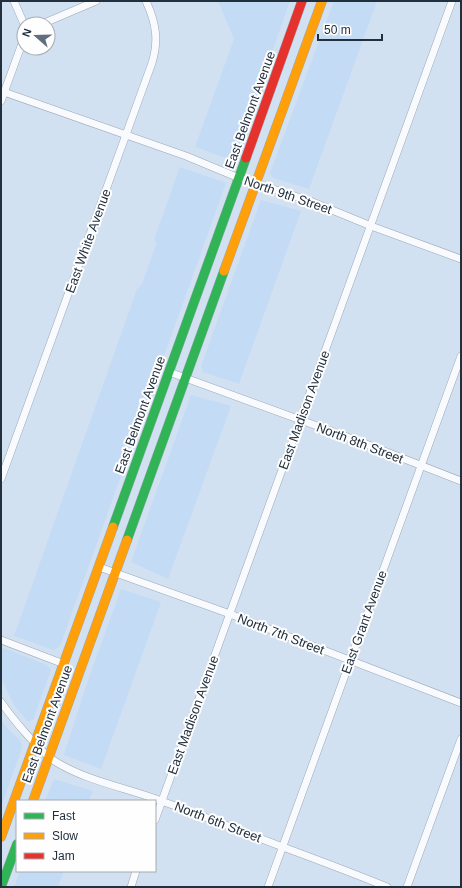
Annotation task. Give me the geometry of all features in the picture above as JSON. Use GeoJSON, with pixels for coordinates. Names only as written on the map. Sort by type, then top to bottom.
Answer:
{"type":"FeatureCollection","features":[{"type":"Feature","properties":{"kind":"main road","name":"East Belmont Avenue"},"geometry":{"type":"LineString","coordinates":[[1,837],[302,1]]}},
{"type":"Feature","properties":{"kind":"main road","name":"East Belmont Avenue"},"geometry":{"type":"LineString","coordinates":[[33,800],[322,1]]}},
{"type":"Feature","properties":{"kind":"main road"},"geometry":{"type":"LineString","coordinates":[[1,887],[16,847]]}},
{"type":"Feature","properties":{"kind":"street"},"geometry":{"type":"LineString","coordinates":[[14,1],[21,16]]}},
{"type":"Feature","properties":{"kind":"street"},"geometry":{"type":"LineString","coordinates":[[56,18],[96,1]]}},
{"type":"Feature","properties":{"kind":"street","name":"East White Avenue"},"geometry":{"type":"LineString","coordinates":[[1,479],[127,136],[156,50],[157,38],[151,12],[146,1]]}},
{"type":"Feature","properties":{"kind":"street","name":"East Madison Avenue"},"geometry":{"type":"LineString","coordinates":[[156,817],[452,1]]}},
{"type":"Feature","properties":{"kind":"street"},"geometry":{"type":"LineString","coordinates":[[1,101],[3,91],[17,56]]}},
{"type":"Feature","properties":{"kind":"street","name":"North 9th Street"},"geometry":{"type":"LineString","coordinates":[[3,91],[186,156],[239,178],[310,201],[371,226],[461,259]]}},
{"type":"Feature","properties":{"kind":"street","name":"East Grant Avenue"},"geometry":{"type":"LineString","coordinates":[[268,887],[461,356]]}},
{"type":"Feature","properties":{"kind":"street","name":"North 8th Street"},"geometry":{"type":"LineString","coordinates":[[169,372],[361,442],[461,481]]}},
{"type":"Feature","properties":{"kind":"street","name":"North 7th Street"},"geometry":{"type":"LineString","coordinates":[[99,567],[230,614],[461,703]]}},
{"type":"Feature","properties":{"kind":"street"},"geometry":{"type":"LineString","coordinates":[[1,640],[64,664]]}},
{"type":"Feature","properties":{"kind":"street","name":"North 6th Street"},"geometry":{"type":"LineString","coordinates":[[1,702],[14,720],[35,743],[56,762],[100,782],[162,801],[342,868],[387,887]]}},
{"type":"Feature","properties":{"kind":"street"},"geometry":{"type":"LineString","coordinates":[[407,887],[461,739]]}},
{"type":"Feature","properties":{"kind":"street"},"geometry":{"type":"LineString","coordinates":[[131,887],[136,872]]}},
{"type":"Feature","properties":{"kind":"shaded area"},"geometry":{"type":"Polygon","coordinates":[[[218,1],[290,1],[234,161],[195,147],[234,39],[218,1]]]}},
{"type":"Feature","properties":{"kind":"shaded area"},"geometry":{"type":"Polygon","coordinates":[[[334,1],[377,1],[309,189],[273,178],[270,173],[334,1]]]}},
{"type":"Feature","properties":{"kind":"shaded area"},"geometry":{"type":"Polygon","coordinates":[[[180,167],[226,183],[60,646],[54,650],[14,636],[137,289],[142,284],[157,242],[154,240],[180,167]]]}},
{"type":"Feature","properties":{"kind":"shaded area"},"geometry":{"type":"Polygon","coordinates":[[[261,200],[301,211],[239,384],[203,372],[201,366],[261,200]]]}},
{"type":"Feature","properties":{"kind":"shaded area"},"geometry":{"type":"Polygon","coordinates":[[[191,395],[231,406],[168,579],[131,562],[191,395]]]}},
{"type":"Feature","properties":{"kind":"shaded area"},"geometry":{"type":"Polygon","coordinates":[[[121,589],[161,602],[101,769],[64,755],[86,686],[121,589]]]}},
{"type":"Feature","properties":{"kind":"shaded area"},"geometry":{"type":"Polygon","coordinates":[[[1,647],[47,665],[51,670],[33,720],[28,722],[14,705],[1,678],[1,647]]]}},
{"type":"Feature","properties":{"kind":"shaded area"},"geometry":{"type":"Polygon","coordinates":[[[1,720],[21,741],[22,748],[1,807],[1,720]]]}},
{"type":"Feature","properties":{"kind":"shaded area"},"geometry":{"type":"Polygon","coordinates":[[[54,779],[93,791],[89,800],[45,800],[54,779]]]}},
{"type":"Feature","properties":{"kind":"shaded area"},"geometry":{"type":"Polygon","coordinates":[[[20,872],[64,872],[58,887],[14,887],[20,872]]]}},
{"type":"Feature","properties":{"kind":"traffic: fast"},"geometry":{"type":"LineString","coordinates":[[113,527],[246,158]]}},
{"type":"Feature","properties":{"kind":"traffic: fast"},"geometry":{"type":"LineString","coordinates":[[127,540],[224,271]]}},
{"type":"Feature","properties":{"kind":"traffic: fast"},"geometry":{"type":"LineString","coordinates":[[1,887],[16,847]]}},
{"type":"Feature","properties":{"kind":"traffic: slow"},"geometry":{"type":"LineString","coordinates":[[224,271],[322,1]]}},
{"type":"Feature","properties":{"kind":"traffic: slow"},"geometry":{"type":"LineString","coordinates":[[1,837],[113,527]]}},
{"type":"Feature","properties":{"kind":"traffic: slow"},"geometry":{"type":"LineString","coordinates":[[33,800],[127,540]]}},
{"type":"Feature","properties":{"kind":"traffic: jam"},"geometry":{"type":"LineString","coordinates":[[246,158],[302,1]]}}]}
